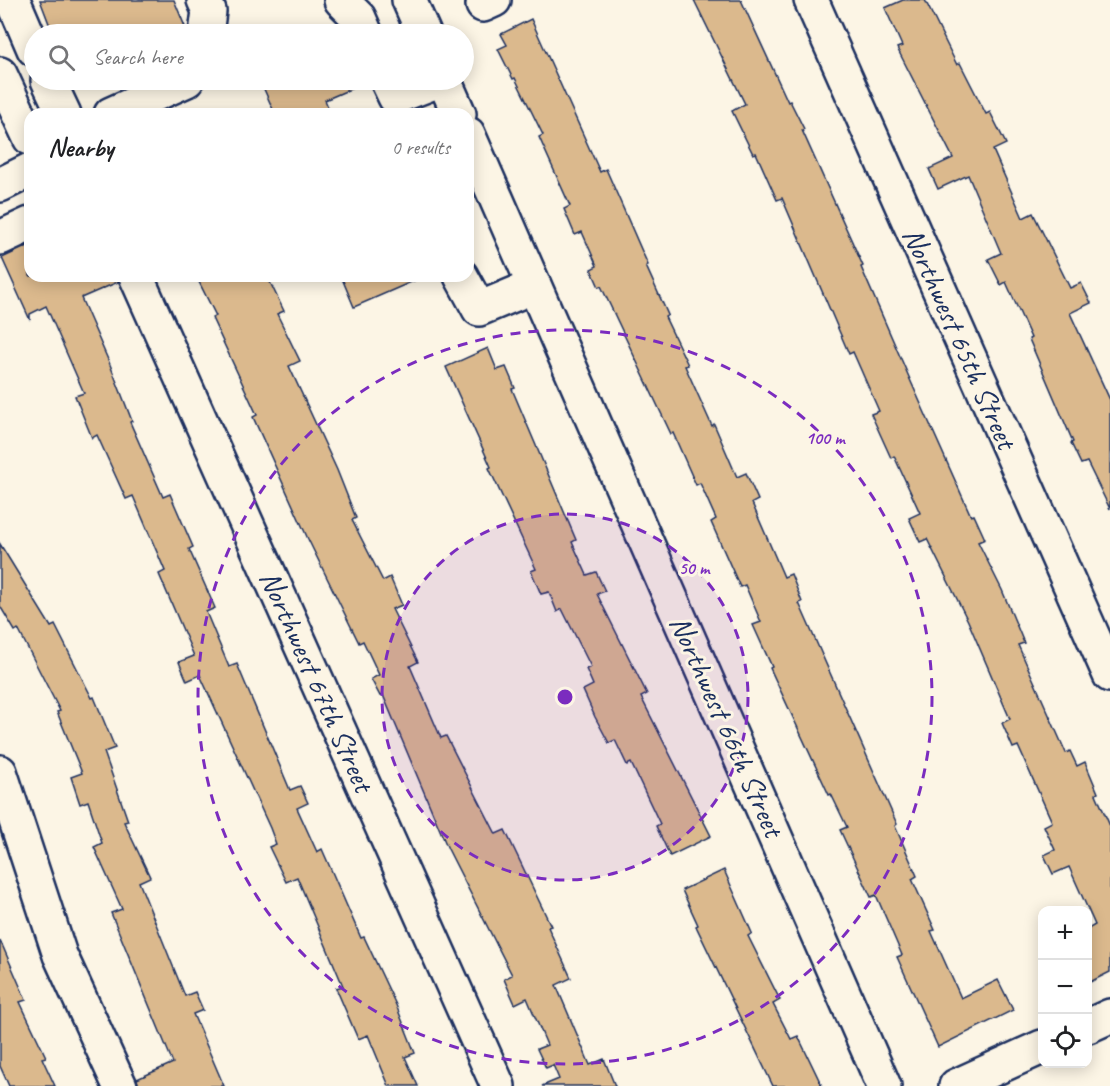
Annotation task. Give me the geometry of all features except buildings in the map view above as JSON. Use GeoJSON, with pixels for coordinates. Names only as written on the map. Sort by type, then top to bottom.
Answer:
{"type":"FeatureCollection","features":[{"type":"Feature","properties":{"kind":"street"},"geometry":{"type":"LineString","coordinates":[[13,0],[24,26]]}},
{"type":"Feature","properties":{"kind":"street"},"geometry":{"type":"LineString","coordinates":[[204,0],[209,10],[207,24]]}},
{"type":"Feature","properties":{"kind":"street"},"geometry":{"type":"LineString","coordinates":[[340,0],[359,18],[362,24]]}},
{"type":"Feature","properties":{"kind":"street"},"geometry":{"type":"LineString","coordinates":[[409,0],[420,24]]}},
{"type":"Feature","properties":{"kind":"street","name":"Northwest 65th Street"},"geometry":{"type":"LineString","coordinates":[[811,0],[1110,675]]}},
{"type":"Feature","properties":{"kind":"street"},"geometry":{"type":"LineString","coordinates":[[0,74],[24,125]]}},
{"type":"Feature","properties":{"kind":"street"},"geometry":{"type":"LineString","coordinates":[[53,90],[61,108]]}},
{"type":"Feature","properties":{"kind":"street"},"geometry":{"type":"LineString","coordinates":[[124,108],[165,90]]}},
{"type":"Feature","properties":{"kind":"street"},"geometry":{"type":"LineString","coordinates":[[389,97],[410,90]]}},
{"type":"Feature","properties":{"kind":"street"},"geometry":{"type":"LineString","coordinates":[[448,90],[456,108]]}},
{"type":"Feature","properties":{"kind":"street","name":"Northwest 66th Street"},"geometry":{"type":"LineString","coordinates":[[474,148],[884,1086]]}},
{"type":"Feature","properties":{"kind":"street"},"geometry":{"type":"LineString","coordinates":[[0,185],[24,173]]}},
{"type":"Feature","properties":{"kind":"street"},"geometry":{"type":"LineString","coordinates":[[0,237],[24,227]]}},
{"type":"Feature","properties":{"kind":"street","name":"Northwest 67th Street"},"geometry":{"type":"LineString","coordinates":[[139,282],[498,1086]]}},
{"type":"Feature","properties":{"kind":"street"},"geometry":{"type":"LineString","coordinates":[[464,282],[479,309],[534,286]]}},
{"type":"Feature","properties":{"kind":"street"},"geometry":{"type":"LineString","coordinates":[[0,772],[60,955],[120,1086]]}},
{"type":"Feature","properties":{"kind":"street"},"geometry":{"type":"LineString","coordinates":[[1092,1024],[1110,1016]]}},
{"type":"Feature","properties":{"kind":"street"},"geometry":{"type":"LineString","coordinates":[[956,1086],[1038,1049]]}}]}
